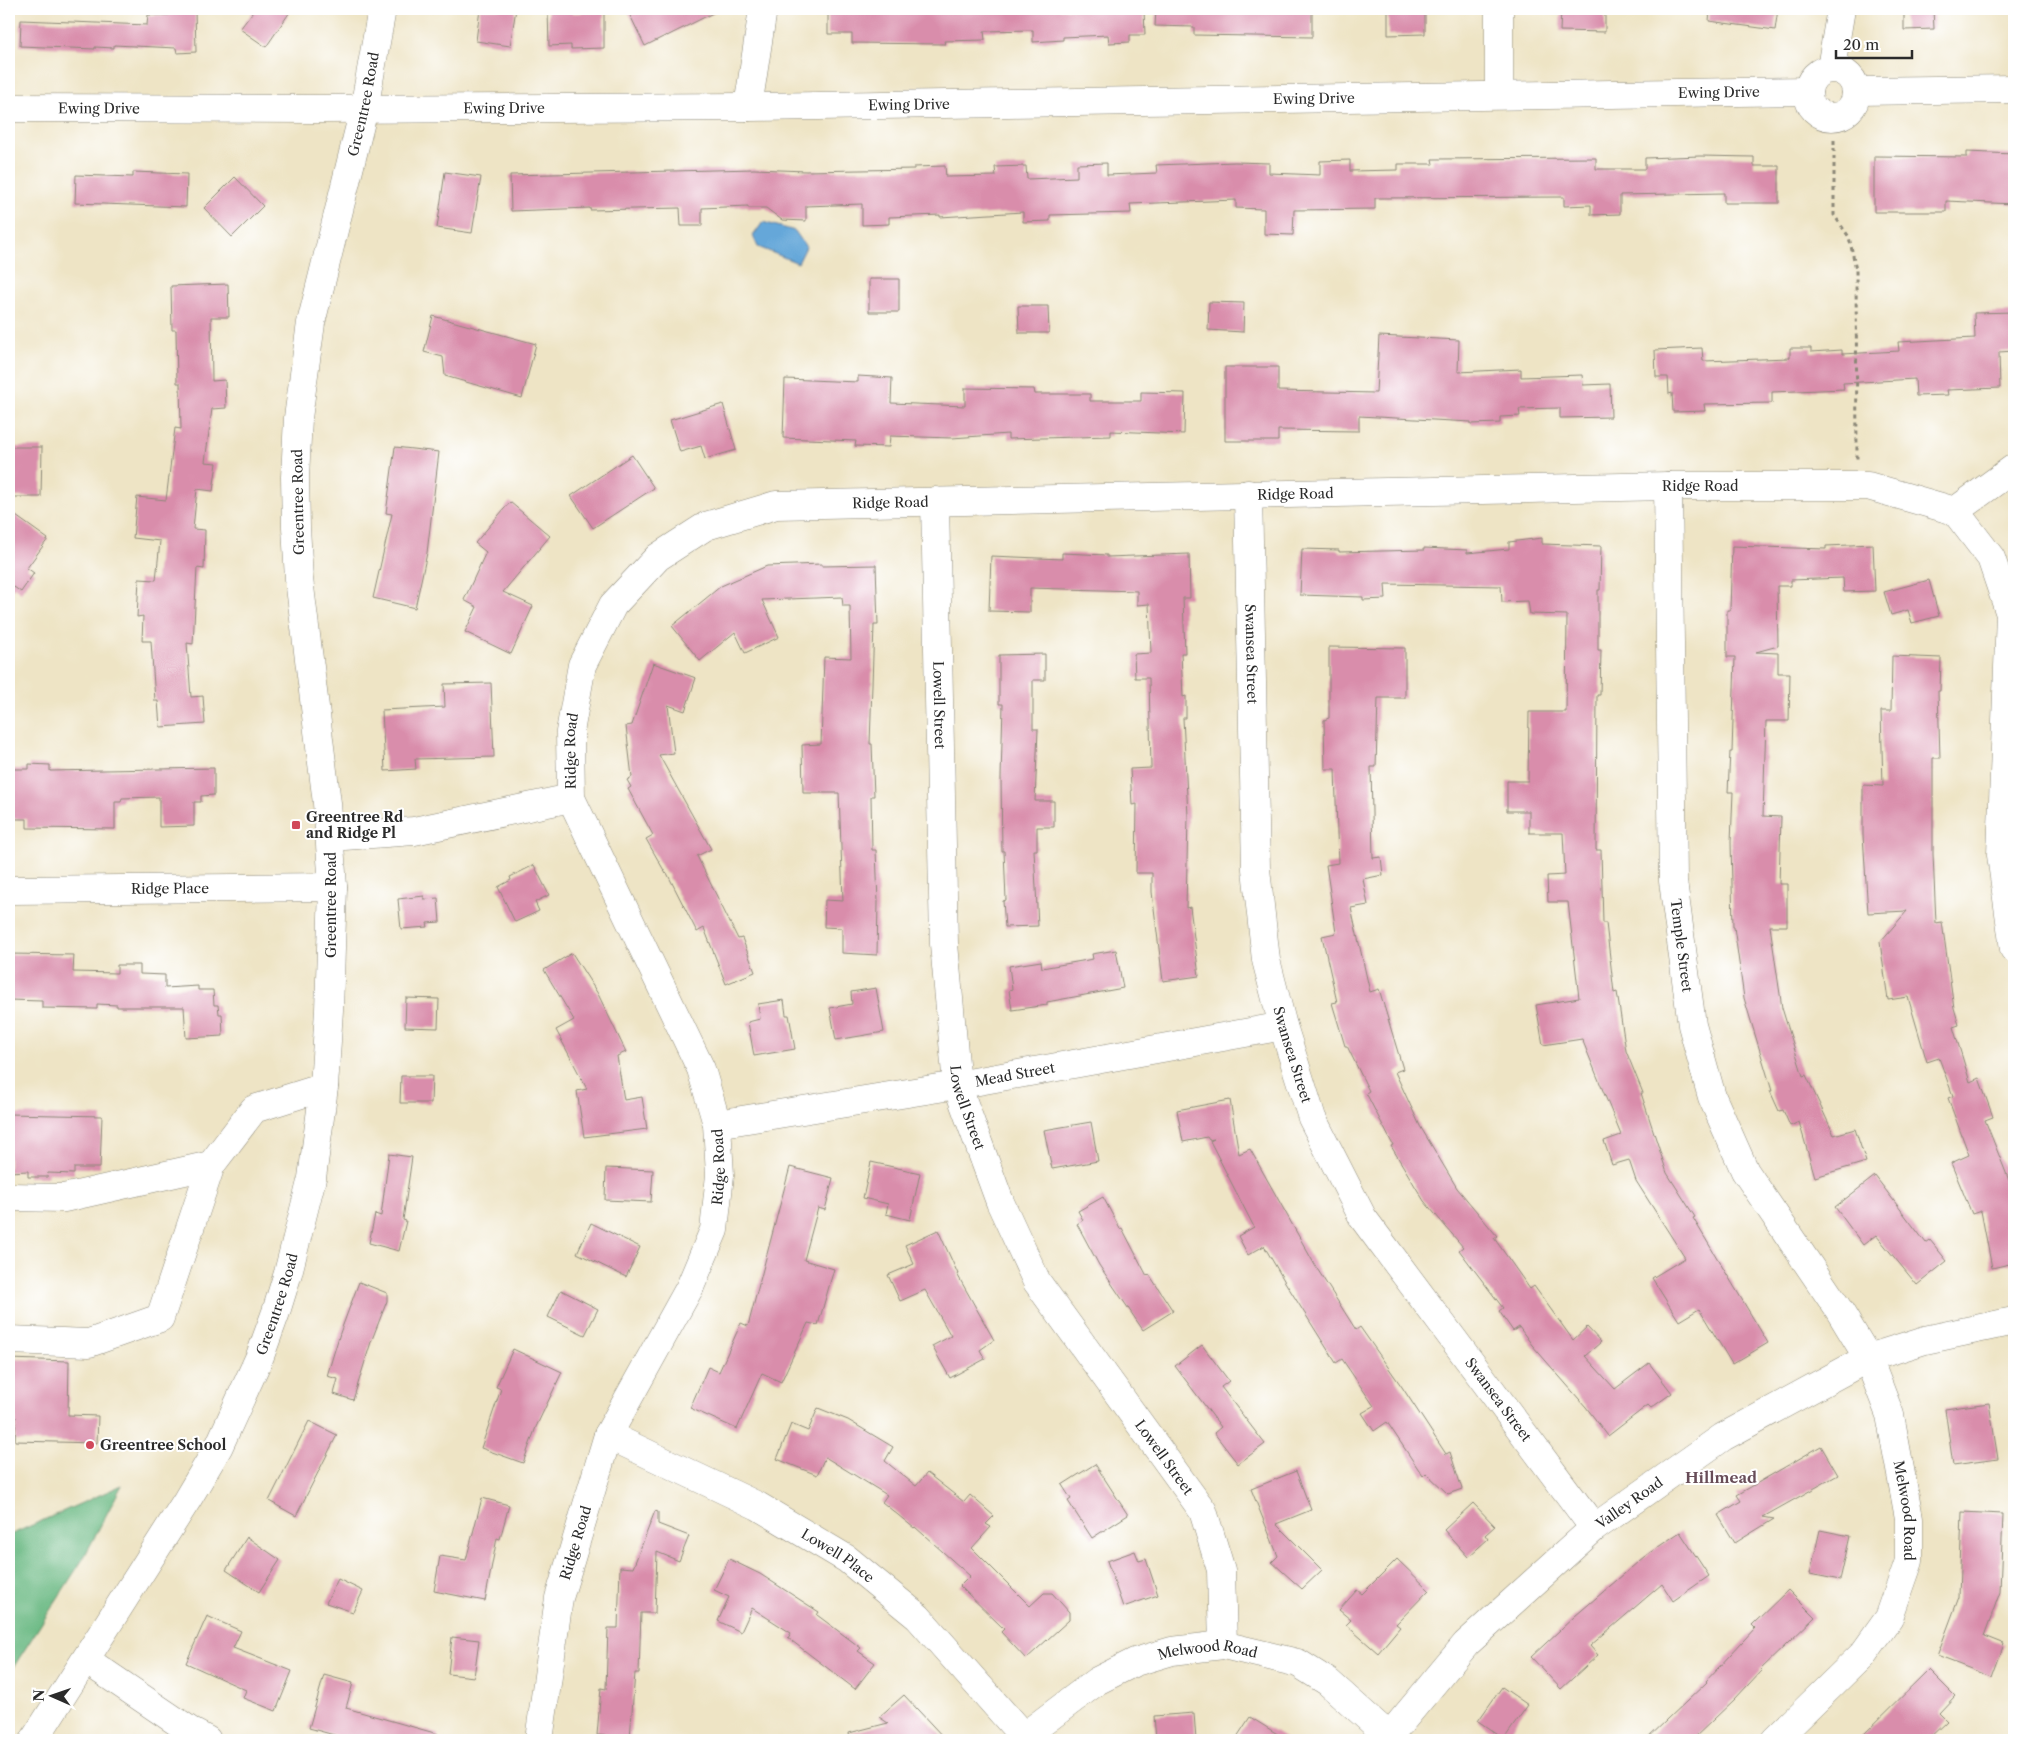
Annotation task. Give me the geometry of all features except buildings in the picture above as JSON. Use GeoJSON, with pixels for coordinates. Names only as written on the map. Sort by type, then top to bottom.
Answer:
{"type":"FeatureCollection","features":[{"type":"Feature","properties":{"kind":"street","name":"Greentree Road"},"geometry":{"type":"LineString","coordinates":[[34,1740],[187,1500],[219,1446],[260,1356],[288,1273],[310,1186],[319,1134],[324,1087],[330,991],[333,886],[330,837],[299,579],[295,477],[299,408],[311,323],[364,109],[382,9]]}},
{"type":"Feature","properties":{"kind":"street"},"geometry":{"type":"LineString","coordinates":[[748,107],[763,9]]}},
{"type":"Feature","properties":{"kind":"street"},"geometry":{"type":"LineString","coordinates":[[1498,9],[1499,96]]}},
{"type":"Feature","properties":{"kind":"street"},"geometry":{"type":"LineString","coordinates":[[1831,68],[1841,9]]}},
{"type":"Feature","properties":{"kind":"street"},"geometry":{"type":"LineString","coordinates":[[1831,68],[1839,69],[1851,77],[1856,91],[1851,109],[1834,129],[1827,117],[1815,110],[1811,105],[1808,91],[1813,78],[1824,70],[1831,68]]}},
{"type":"Feature","properties":{"kind":"street"},"geometry":{"type":"LineString","coordinates":[[1856,91],[2014,89]]}},
{"type":"Feature","properties":{"kind":"street","name":"Ewing Drive"},"geometry":{"type":"LineString","coordinates":[[9,108],[748,107],[1808,91]]}},
{"type":"Feature","properties":{"kind":"street"},"geometry":{"type":"LineString","coordinates":[[2014,468],[1956,511],[1991,558],[2010,614],[2001,855],[2014,949]]}},
{"type":"Feature","properties":{"kind":"street","name":"Ridge Road"},"geometry":{"type":"LineString","coordinates":[[538,1740],[559,1598],[608,1435],[690,1287],[714,1230],[720,1175],[717,1124],[702,1069],[571,798],[570,732],[582,665],[613,605],[658,557],[706,526],[776,505],[1668,486],[1868,486],[1956,511]]}},
{"type":"Feature","properties":{"kind":"street","name":"Temple Street"},"geometry":{"type":"LineString","coordinates":[[1668,486],[1673,881],[1692,1025],[1712,1097],[1745,1171],[1839,1310],[1868,1358]]}},
{"type":"Feature","properties":{"kind":"street","name":"Swansea Street"},"geometry":{"type":"LineString","coordinates":[[1248,494],[1256,869],[1266,960],[1283,1026],[1312,1118],[1363,1218],[1594,1528]]}},
{"type":"Feature","properties":{"kind":"street","name":"Lowell Street"},"geometry":{"type":"LineString","coordinates":[[936,501],[944,944],[957,1085],[1000,1202],[1037,1282],[1203,1511],[1220,1570],[1223,1645]]}},
{"type":"Feature","properties":{"kind":"street"},"geometry":{"type":"LineString","coordinates":[[330,837],[414,831],[571,798]]}},
{"type":"Feature","properties":{"kind":"street","name":"Ridge Place"},"geometry":{"type":"LineString","coordinates":[[9,890],[333,886]]}},
{"type":"Feature","properties":{"kind":"street","name":"Mead Street"},"geometry":{"type":"LineString","coordinates":[[717,1124],[957,1085],[1283,1026]]}},
{"type":"Feature","properties":{"kind":"street"},"geometry":{"type":"LineString","coordinates":[[9,1340],[89,1342],[160,1318],[210,1165],[254,1109],[324,1087]]}},
{"type":"Feature","properties":{"kind":"street"},"geometry":{"type":"LineString","coordinates":[[9,1198],[64,1198],[210,1165]]}},
{"type":"Feature","properties":{"kind":"street","name":"Valley Road"},"geometry":{"type":"LineString","coordinates":[[1389,1739],[1466,1644],[1594,1528],[1723,1436],[1868,1358],[1925,1340],[2014,1321]]}},
{"type":"Feature","properties":{"kind":"street","name":"Melwood Road"},"geometry":{"type":"LineString","coordinates":[[1775,1740],[1864,1653],[1889,1618],[1909,1561],[1909,1518],[1890,1415],[1868,1358]]}},
{"type":"Feature","properties":{"kind":"street","name":"Lowell Place"},"geometry":{"type":"LineString","coordinates":[[608,1435],[758,1506],[847,1559],[918,1617],[1021,1738]]}},
{"type":"Feature","properties":{"kind":"street","name":"Melwood Road"},"geometry":{"type":"LineString","coordinates":[[1021,1738],[1098,1681],[1135,1662],[1172,1651],[1223,1645],[1298,1663],[1328,1682],[1389,1739]]}},
{"type":"Feature","properties":{"kind":"street"},"geometry":{"type":"LineString","coordinates":[[86,1660],[192,1732],[207,1740]]}},
{"type":"Feature","properties":{"kind":"path"},"geometry":{"type":"LineString","coordinates":[[1834,129],[1834,215],[1849,237],[1856,269],[1858,486]]}},
{"type":"Feature","properties":{"kind":"green space"},"geometry":{"type":"Polygon","coordinates":[[[122,1485],[83,1559],[9,1674],[10,1535],[122,1485]]]}},
{"type":"Feature","properties":{"kind":"water"},"geometry":{"type":"Polygon","coordinates":[[[763,222],[795,231],[806,247],[798,263],[758,247],[753,236],[763,222]]]}},
{"type":"Feature","properties":{"kind":"place","name":"Greentree Rd and Ridge Pl"},"geometry":{"type":"Point","coordinates":[296,825]}},
{"type":"Feature","properties":{"kind":"place","name":"Greentree School"},"geometry":{"type":"Point","coordinates":[90,1445]}},
{"type":"Feature","properties":{"kind":"district","name":"Hillmead"},"geometry":{"type":"Point","coordinates":[1721,1478]}}]}
